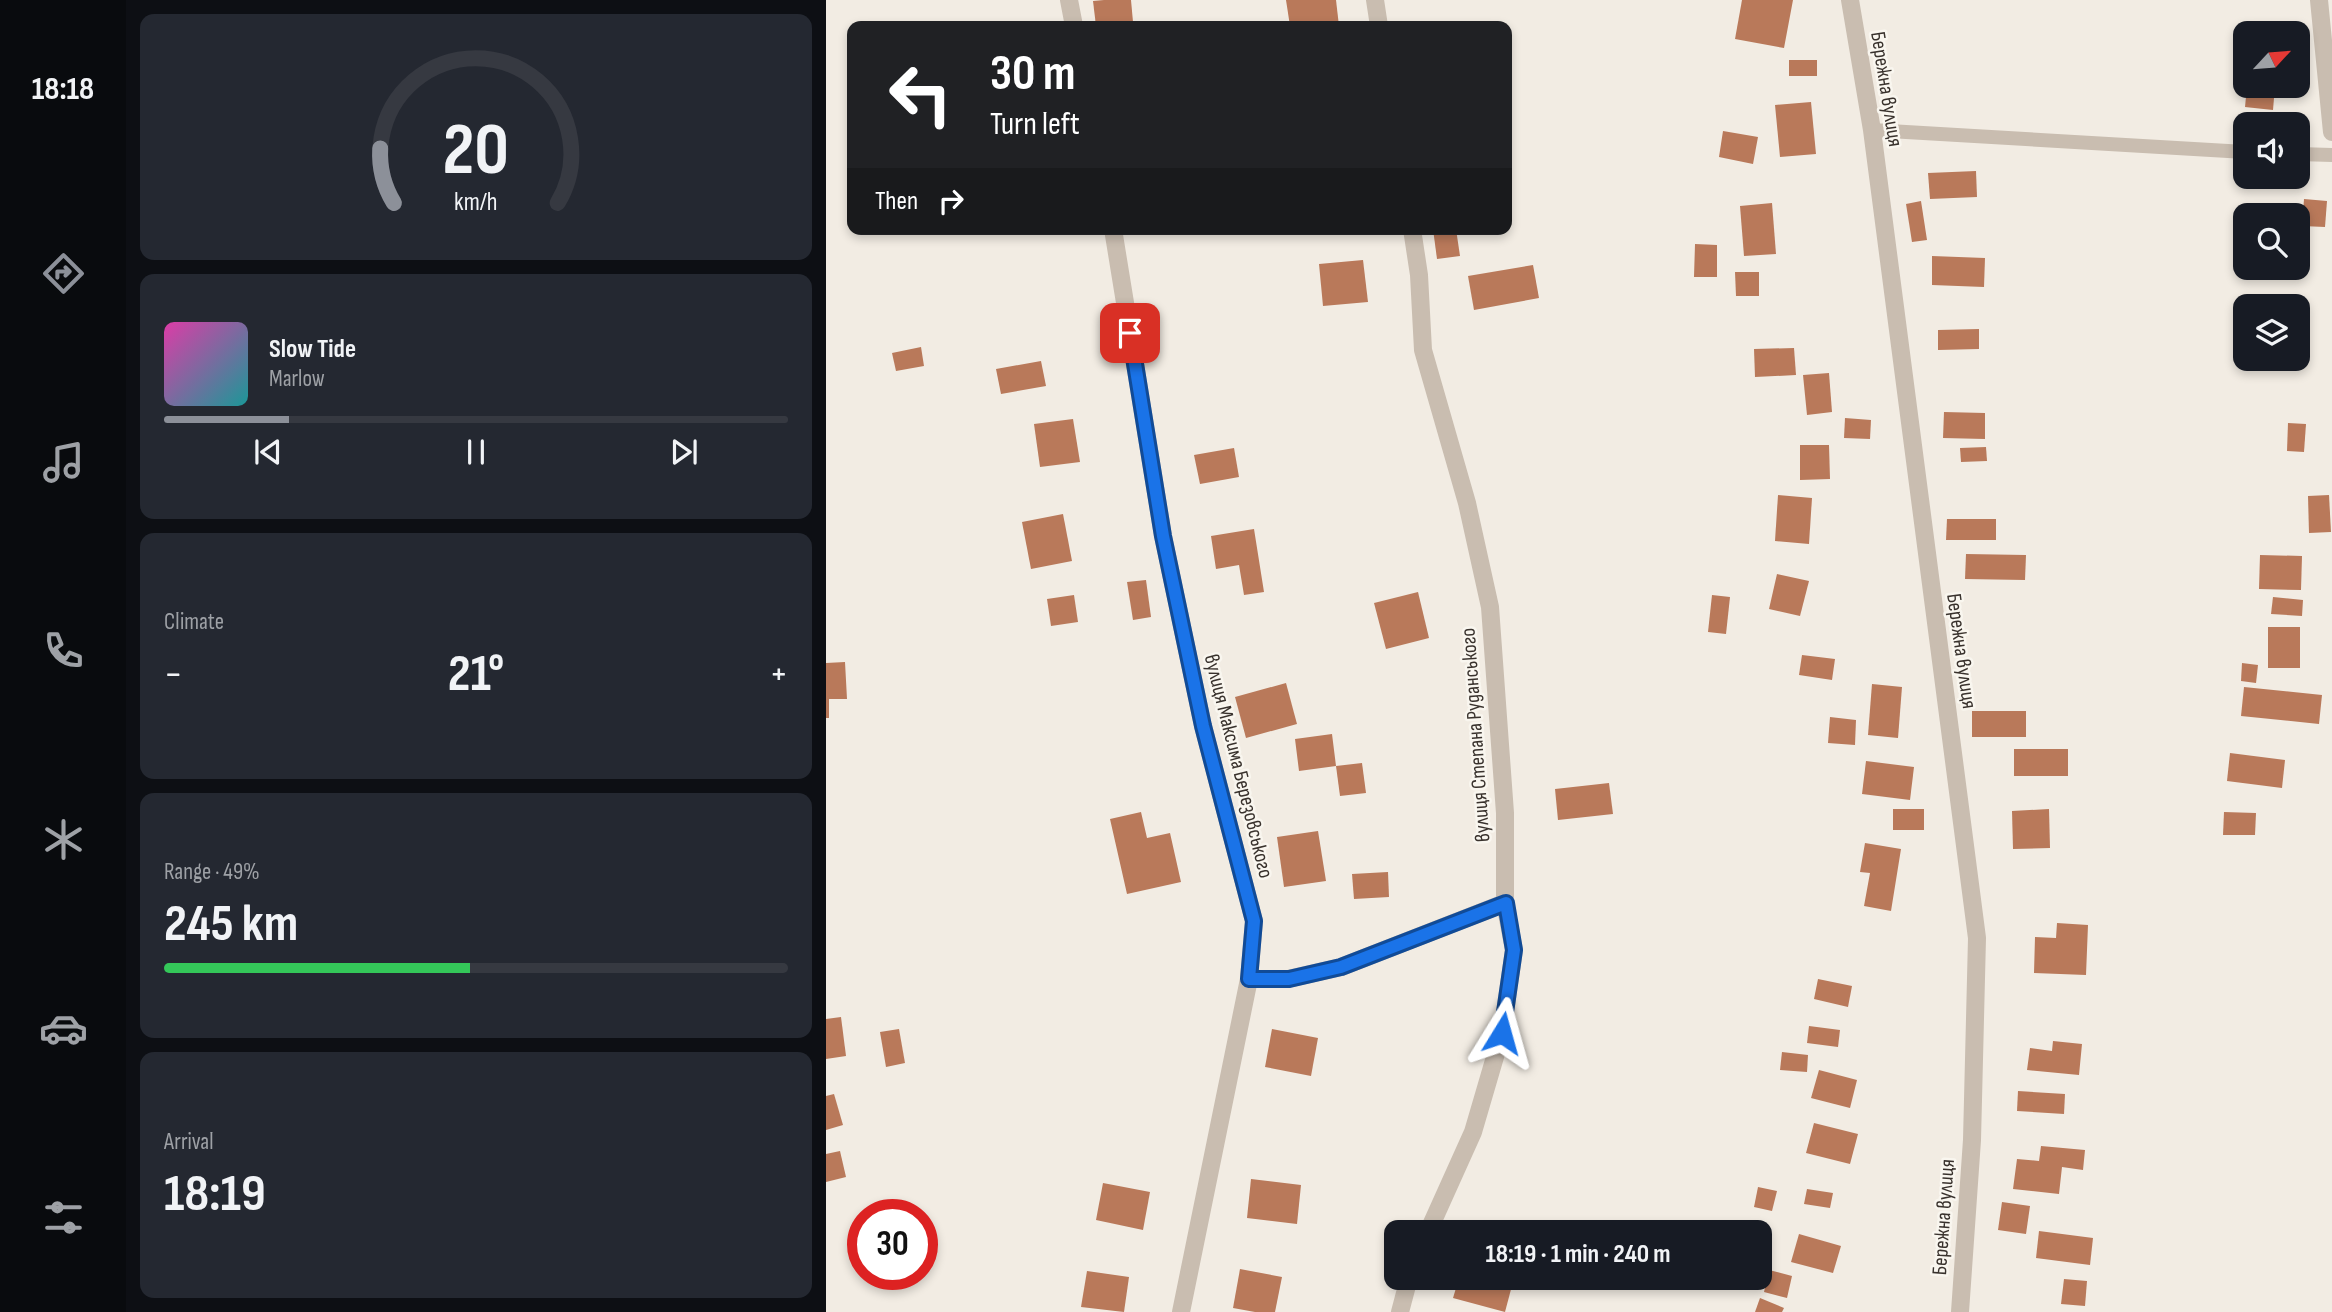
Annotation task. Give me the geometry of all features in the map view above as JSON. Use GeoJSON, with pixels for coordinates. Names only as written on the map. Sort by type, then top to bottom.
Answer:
{"type":"FeatureCollection","features":[{"type":"Feature","properties":{"kind":"street"},"geometry":{"type":"LineString","coordinates":[[1069,0],[1073,21]]}},
{"type":"Feature","properties":{"kind":"street"},"geometry":{"type":"LineString","coordinates":[[1375,0],[1378,21]]}},
{"type":"Feature","properties":{"kind":"street","name":"Бережна вулиця"},"geometry":{"type":"LineString","coordinates":[[1850,0],[1872,130],[1977,938],[1972,1140],[1959,1312]]}},
{"type":"Feature","properties":{"kind":"street"},"geometry":{"type":"LineString","coordinates":[[2319,0],[2332,132]]}},
{"type":"Feature","properties":{"kind":"street","name":"вулиця Максима Березовського"},"geometry":{"type":"LineString","coordinates":[[1114,235],[1163,536],[1203,726],[1254,921],[1249,979],[1181,1312]]}},
{"type":"Feature","properties":{"kind":"street","name":"вулиця Степана Руданського"},"geometry":{"type":"LineString","coordinates":[[1413,235],[1419,275],[1423,351],[1467,503],[1490,607],[1506,813],[1506,903],[1514,950],[1502,1033],[1473,1132],[1433,1220]]}},
{"type":"Feature","properties":{"kind":"street"},"geometry":{"type":"LineString","coordinates":[[1249,979],[1289,979],[1341,967],[1506,903]]}},
{"type":"Feature","properties":{"kind":"street"},"geometry":{"type":"LineString","coordinates":[[1400,1312],[1406,1290]]}},
{"type":"Feature","properties":{"kind":"lane"},"geometry":{"type":"LineString","coordinates":[[1872,130],[2233,151]]}},
{"type":"Feature","properties":{"kind":"lane"},"geometry":{"type":"LineString","coordinates":[[2310,154],[2332,155]]}},
{"type":"Feature","properties":{"kind":"building"},"geometry":{"type":"Polygon","coordinates":[[[1131,0],[1133,21],[1095,21],[1093,1],[1131,0]]]}},
{"type":"Feature","properties":{"kind":"building"},"geometry":{"type":"Polygon","coordinates":[[[1286,0],[1336,0],[1338,21],[1289,21],[1286,0]]]}},
{"type":"Feature","properties":{"kind":"building"},"geometry":{"type":"Polygon","coordinates":[[[1742,0],[1793,0],[1784,48],[1735,39],[1742,0]]]}},
{"type":"Feature","properties":{"kind":"building"},"geometry":{"type":"Polygon","coordinates":[[[1789,60],[1817,60],[1817,76],[1789,76],[1789,60]]]}},
{"type":"Feature","properties":{"kind":"building"},"geometry":{"type":"Polygon","coordinates":[[[2246,98],[2274,98],[2273,110],[2245,107],[2246,98]]]}},
{"type":"Feature","properties":{"kind":"building"},"geometry":{"type":"Polygon","coordinates":[[[1811,102],[1816,154],[1780,157],[1775,105],[1811,102]]]}},
{"type":"Feature","properties":{"kind":"building"},"geometry":{"type":"Polygon","coordinates":[[[1723,131],[1758,137],[1753,164],[1719,157],[1723,131]]]}},
{"type":"Feature","properties":{"kind":"building"},"geometry":{"type":"Polygon","coordinates":[[[1976,171],[1977,197],[1930,199],[1928,173],[1976,171]]]}},
{"type":"Feature","properties":{"kind":"building"},"geometry":{"type":"Polygon","coordinates":[[[2304,199],[2327,201],[2325,227],[2310,226],[2310,203],[2304,203],[2304,199]]]}},
{"type":"Feature","properties":{"kind":"building"},"geometry":{"type":"Polygon","coordinates":[[[1921,201],[1927,240],[1912,242],[1906,204],[1921,201]]]}},
{"type":"Feature","properties":{"kind":"building"},"geometry":{"type":"Polygon","coordinates":[[[1772,203],[1776,254],[1744,256],[1740,206],[1772,203]]]}},
{"type":"Feature","properties":{"kind":"building"},"geometry":{"type":"Polygon","coordinates":[[[1434,235],[1457,235],[1460,256],[1437,259],[1434,235]]]}},
{"type":"Feature","properties":{"kind":"building"},"geometry":{"type":"Polygon","coordinates":[[[1695,244],[1717,245],[1717,277],[1694,277],[1695,244]]]}},
{"type":"Feature","properties":{"kind":"building"},"geometry":{"type":"Polygon","coordinates":[[[1932,256],[1985,258],[1984,287],[1932,285],[1932,256]]]}},
{"type":"Feature","properties":{"kind":"building"},"geometry":{"type":"Polygon","coordinates":[[[1363,260],[1368,302],[1323,306],[1319,264],[1363,260]]]}},
{"type":"Feature","properties":{"kind":"building"},"geometry":{"type":"Polygon","coordinates":[[[1533,265],[1539,298],[1474,310],[1468,276],[1533,265]]]}},
{"type":"Feature","properties":{"kind":"building"},"geometry":{"type":"Polygon","coordinates":[[[1735,272],[1759,272],[1759,296],[1736,296],[1735,272]]]}},
{"type":"Feature","properties":{"kind":"building"},"geometry":{"type":"Polygon","coordinates":[[[1979,329],[1979,349],[1938,350],[1938,330],[1979,329]]]}},
{"type":"Feature","properties":{"kind":"building"},"geometry":{"type":"Polygon","coordinates":[[[921,347],[924,366],[896,371],[892,353],[921,347]]]}},
{"type":"Feature","properties":{"kind":"building"},"geometry":{"type":"Polygon","coordinates":[[[1794,348],[1796,375],[1755,377],[1754,349],[1794,348]]]}},
{"type":"Feature","properties":{"kind":"building"},"geometry":{"type":"Polygon","coordinates":[[[1041,361],[1046,386],[1001,394],[996,369],[1041,361]]]}},
{"type":"Feature","properties":{"kind":"building"},"geometry":{"type":"Polygon","coordinates":[[[1829,373],[1832,412],[1807,415],[1803,375],[1829,373]]]}},
{"type":"Feature","properties":{"kind":"building"},"geometry":{"type":"Polygon","coordinates":[[[1944,412],[1985,413],[1985,439],[1943,438],[1944,412]]]}},
{"type":"Feature","properties":{"kind":"building"},"geometry":{"type":"Polygon","coordinates":[[[1845,418],[1871,420],[1870,439],[1844,438],[1845,418]]]}},
{"type":"Feature","properties":{"kind":"building"},"geometry":{"type":"Polygon","coordinates":[[[1073,419],[1080,462],[1040,467],[1034,424],[1073,419]]]}},
{"type":"Feature","properties":{"kind":"building"},"geometry":{"type":"Polygon","coordinates":[[[2288,423],[2306,424],[2304,452],[2287,451],[2288,423]]]}},
{"type":"Feature","properties":{"kind":"building"},"geometry":{"type":"Polygon","coordinates":[[[1800,445],[1829,445],[1830,479],[1800,480],[1800,445]]]}},
{"type":"Feature","properties":{"kind":"building"},"geometry":{"type":"Polygon","coordinates":[[[1986,447],[1987,461],[1961,462],[1960,448],[1986,447]]]}},
{"type":"Feature","properties":{"kind":"building"},"geometry":{"type":"Polygon","coordinates":[[[1234,448],[1239,477],[1200,484],[1194,455],[1234,448]]]}},
{"type":"Feature","properties":{"kind":"building"},"geometry":{"type":"Polygon","coordinates":[[[1778,495],[1812,498],[1809,544],[1775,541],[1778,495]]]}},
{"type":"Feature","properties":{"kind":"building"},"geometry":{"type":"Polygon","coordinates":[[[2329,495],[2331,532],[2309,533],[2308,496],[2329,495]]]}},
{"type":"Feature","properties":{"kind":"building"},"geometry":{"type":"Polygon","coordinates":[[[1063,514],[1072,561],[1031,569],[1022,522],[1063,514]]]}},
{"type":"Feature","properties":{"kind":"building"},"geometry":{"type":"Polygon","coordinates":[[[1947,519],[1996,519],[1996,540],[1946,540],[1947,519]]]}},
{"type":"Feature","properties":{"kind":"building"},"geometry":{"type":"Polygon","coordinates":[[[1254,529],[1264,592],[1244,595],[1239,565],[1216,569],[1211,536],[1254,529]]]}},
{"type":"Feature","properties":{"kind":"building"},"geometry":{"type":"Polygon","coordinates":[[[1966,554],[2026,555],[2025,580],[1965,579],[1966,554]]]}},
{"type":"Feature","properties":{"kind":"building"},"geometry":{"type":"Polygon","coordinates":[[[2260,555],[2302,556],[2301,590],[2259,589],[2260,555]]]}},
{"type":"Feature","properties":{"kind":"building"},"geometry":{"type":"Polygon","coordinates":[[[1777,574],[1809,581],[1800,616],[1769,609],[1777,574]]]}},
{"type":"Feature","properties":{"kind":"building"},"geometry":{"type":"Polygon","coordinates":[[[1146,580],[1151,617],[1133,620],[1127,582],[1146,580]]]}},
{"type":"Feature","properties":{"kind":"building"},"geometry":{"type":"Polygon","coordinates":[[[1418,592],[1429,638],[1386,649],[1374,603],[1418,592]]]}},
{"type":"Feature","properties":{"kind":"building"},"geometry":{"type":"Polygon","coordinates":[[[1074,595],[1078,622],[1051,626],[1047,599],[1074,595]]]}},
{"type":"Feature","properties":{"kind":"building"},"geometry":{"type":"Polygon","coordinates":[[[1712,595],[1730,597],[1726,634],[1708,632],[1712,595]]]}},
{"type":"Feature","properties":{"kind":"building"},"geometry":{"type":"Polygon","coordinates":[[[2273,597],[2303,600],[2302,616],[2271,614],[2273,597]]]}},
{"type":"Feature","properties":{"kind":"building"},"geometry":{"type":"Polygon","coordinates":[[[2268,627],[2300,627],[2300,668],[2268,668],[2268,627]]]}},
{"type":"Feature","properties":{"kind":"building"},"geometry":{"type":"Polygon","coordinates":[[[1802,655],[1835,659],[1832,680],[1799,675],[1802,655]]]}},
{"type":"Feature","properties":{"kind":"building"},"geometry":{"type":"Polygon","coordinates":[[[845,662],[847,699],[829,699],[829,718],[826,718],[826,663],[845,662]]]}},
{"type":"Feature","properties":{"kind":"building"},"geometry":{"type":"Polygon","coordinates":[[[2242,663],[2258,665],[2256,683],[2241,681],[2242,663]]]}},
{"type":"Feature","properties":{"kind":"building"},"geometry":{"type":"Polygon","coordinates":[[[1286,683],[1297,724],[1246,738],[1235,697],[1286,683]]]}},
{"type":"Feature","properties":{"kind":"building"},"geometry":{"type":"Polygon","coordinates":[[[1872,684],[1902,687],[1898,738],[1868,735],[1872,684]]]}},
{"type":"Feature","properties":{"kind":"building"},"geometry":{"type":"Polygon","coordinates":[[[2244,687],[2322,695],[2319,724],[2241,716],[2244,687]]]}},
{"type":"Feature","properties":{"kind":"building"},"geometry":{"type":"Polygon","coordinates":[[[1972,711],[2026,711],[2026,737],[1972,737],[1972,711]]]}},
{"type":"Feature","properties":{"kind":"building"},"geometry":{"type":"Polygon","coordinates":[[[1830,717],[1856,720],[1855,745],[1828,743],[1830,717]]]}},
{"type":"Feature","properties":{"kind":"building"},"geometry":{"type":"Polygon","coordinates":[[[1332,734],[1336,766],[1299,771],[1295,739],[1332,734]]]}},
{"type":"Feature","properties":{"kind":"building"},"geometry":{"type":"Polygon","coordinates":[[[2014,749],[2068,749],[2068,776],[2014,776],[2014,749]]]}},
{"type":"Feature","properties":{"kind":"building"},"geometry":{"type":"Polygon","coordinates":[[[2230,753],[2285,760],[2282,788],[2227,781],[2230,753]]]}},
{"type":"Feature","properties":{"kind":"building"},"geometry":{"type":"Polygon","coordinates":[[[1866,761],[1914,767],[1910,800],[1862,794],[1866,761]]]}},
{"type":"Feature","properties":{"kind":"building"},"geometry":{"type":"Polygon","coordinates":[[[1362,763],[1366,793],[1340,796],[1336,766],[1362,763]]]}},
{"type":"Feature","properties":{"kind":"building"},"geometry":{"type":"Polygon","coordinates":[[[1609,783],[1613,814],[1558,820],[1555,789],[1609,783]]]}},
{"type":"Feature","properties":{"kind":"building"},"geometry":{"type":"Polygon","coordinates":[[[1893,809],[1924,809],[1924,830],[1893,830],[1893,809]]]}},
{"type":"Feature","properties":{"kind":"building"},"geometry":{"type":"Polygon","coordinates":[[[2049,809],[2050,848],[2013,849],[2012,811],[2049,809]]]}},
{"type":"Feature","properties":{"kind":"building"},"geometry":{"type":"Polygon","coordinates":[[[1141,812],[1147,838],[1170,833],[1181,882],[1127,894],[1110,819],[1141,812]]]}},
{"type":"Feature","properties":{"kind":"building"},"geometry":{"type":"Polygon","coordinates":[[[2224,812],[2256,813],[2255,835],[2223,835],[2224,812]]]}},
{"type":"Feature","properties":{"kind":"building"},"geometry":{"type":"Polygon","coordinates":[[[1318,831],[1326,881],[1284,887],[1277,837],[1318,831]]]}},
{"type":"Feature","properties":{"kind":"building"},"geometry":{"type":"Polygon","coordinates":[[[1865,843],[1901,849],[1891,911],[1864,906],[1870,873],[1860,872],[1865,843]]]}},
{"type":"Feature","properties":{"kind":"building"},"geometry":{"type":"Polygon","coordinates":[[[1388,872],[1389,897],[1354,899],[1352,874],[1388,872]]]}},
{"type":"Feature","properties":{"kind":"building"},"geometry":{"type":"Polygon","coordinates":[[[2057,923],[2088,925],[2086,975],[2034,973],[2035,937],[2056,938],[2057,923]]]}},
{"type":"Feature","properties":{"kind":"building"},"geometry":{"type":"Polygon","coordinates":[[[1818,979],[1852,986],[1848,1007],[1814,999],[1818,979]]]}},
{"type":"Feature","properties":{"kind":"building"},"geometry":{"type":"Polygon","coordinates":[[[841,1017],[846,1056],[826,1059],[826,1019],[841,1017]]]}},
{"type":"Feature","properties":{"kind":"building"},"geometry":{"type":"Polygon","coordinates":[[[1809,1026],[1840,1030],[1838,1047],[1807,1043],[1809,1026]]]}},
{"type":"Feature","properties":{"kind":"building"},"geometry":{"type":"Polygon","coordinates":[[[899,1029],[905,1063],[886,1067],[880,1032],[899,1029]]]}},
{"type":"Feature","properties":{"kind":"building"},"geometry":{"type":"Polygon","coordinates":[[[1272,1029],[1318,1038],[1311,1076],[1265,1067],[1272,1029]]]}},
{"type":"Feature","properties":{"kind":"building"},"geometry":{"type":"Polygon","coordinates":[[[2053,1041],[2082,1044],[2079,1075],[2027,1070],[2030,1048],[2052,1051],[2053,1041]]]}},
{"type":"Feature","properties":{"kind":"building"},"geometry":{"type":"Polygon","coordinates":[[[1782,1052],[1808,1055],[1807,1072],[1780,1070],[1782,1052]]]}},
{"type":"Feature","properties":{"kind":"building"},"geometry":{"type":"Polygon","coordinates":[[[1819,1070],[1857,1080],[1850,1108],[1811,1098],[1819,1070]]]}},
{"type":"Feature","properties":{"kind":"building"},"geometry":{"type":"Polygon","coordinates":[[[2018,1091],[2065,1094],[2064,1114],[2017,1111],[2018,1091]]]}},
{"type":"Feature","properties":{"kind":"building"},"geometry":{"type":"Polygon","coordinates":[[[834,1094],[843,1125],[826,1130],[826,1096],[834,1094]]]}},
{"type":"Feature","properties":{"kind":"building"},"geometry":{"type":"Polygon","coordinates":[[[1814,1123],[1858,1134],[1850,1164],[1806,1153],[1814,1123]]]}},
{"type":"Feature","properties":{"kind":"building"},"geometry":{"type":"Polygon","coordinates":[[[2041,1146],[2085,1150],[2083,1170],[2062,1167],[2059,1194],[2013,1189],[2017,1159],[2039,1161],[2041,1146]]]}},
{"type":"Feature","properties":{"kind":"building"},"geometry":{"type":"Polygon","coordinates":[[[840,1151],[846,1177],[826,1182],[826,1154],[840,1151]]]}},
{"type":"Feature","properties":{"kind":"building"},"geometry":{"type":"Polygon","coordinates":[[[1251,1179],[1301,1185],[1297,1224],[1247,1218],[1251,1179]]]}},
{"type":"Feature","properties":{"kind":"building"},"geometry":{"type":"Polygon","coordinates":[[[1103,1183],[1150,1192],[1143,1230],[1096,1220],[1103,1183]]]}},
{"type":"Feature","properties":{"kind":"building"},"geometry":{"type":"Polygon","coordinates":[[[1758,1187],[1777,1191],[1772,1211],[1754,1207],[1758,1187]]]}},
{"type":"Feature","properties":{"kind":"building"},"geometry":{"type":"Polygon","coordinates":[[[1807,1189],[1833,1193],[1830,1208],[1804,1204],[1807,1189]]]}},
{"type":"Feature","properties":{"kind":"building"},"geometry":{"type":"Polygon","coordinates":[[[2002,1202],[2030,1206],[2026,1234],[1998,1230],[2002,1202]]]}},
{"type":"Feature","properties":{"kind":"building"},"geometry":{"type":"Polygon","coordinates":[[[2039,1231],[2093,1238],[2090,1265],[2036,1258],[2039,1231]]]}},
{"type":"Feature","properties":{"kind":"building"},"geometry":{"type":"Polygon","coordinates":[[[1799,1234],[1841,1246],[1833,1273],[1791,1262],[1799,1234]]]}},
{"type":"Feature","properties":{"kind":"building"},"geometry":{"type":"Polygon","coordinates":[[[1240,1269],[1282,1277],[1275,1312],[1233,1308],[1240,1269]]]}},
{"type":"Feature","properties":{"kind":"building"},"geometry":{"type":"Polygon","coordinates":[[[1087,1271],[1129,1277],[1124,1312],[1081,1307],[1087,1271]]]}},
{"type":"Feature","properties":{"kind":"building"},"geometry":{"type":"Polygon","coordinates":[[[1772,1271],[1792,1276],[1787,1298],[1764,1292],[1772,1290],[1772,1271]]]}},
{"type":"Feature","properties":{"kind":"building"},"geometry":{"type":"Polygon","coordinates":[[[2064,1279],[2087,1281],[2085,1306],[2061,1304],[2064,1279]]]}},
{"type":"Feature","properties":{"kind":"building"},"geometry":{"type":"Polygon","coordinates":[[[1455,1290],[1511,1290],[1505,1312],[1453,1298],[1455,1290]]]}},
{"type":"Feature","properties":{"kind":"building"},"geometry":{"type":"Polygon","coordinates":[[[1760,1298],[1784,1308],[1782,1312],[1755,1312],[1760,1298]]]}},
{"type":"Feature","properties":{"kind":"route"},"geometry":{"type":"LineString","coordinates":[[1130,333],[1163,536],[1203,726],[1254,921],[1249,979],[1289,979],[1341,967],[1506,903],[1514,950],[1502,1033]]}}]}
